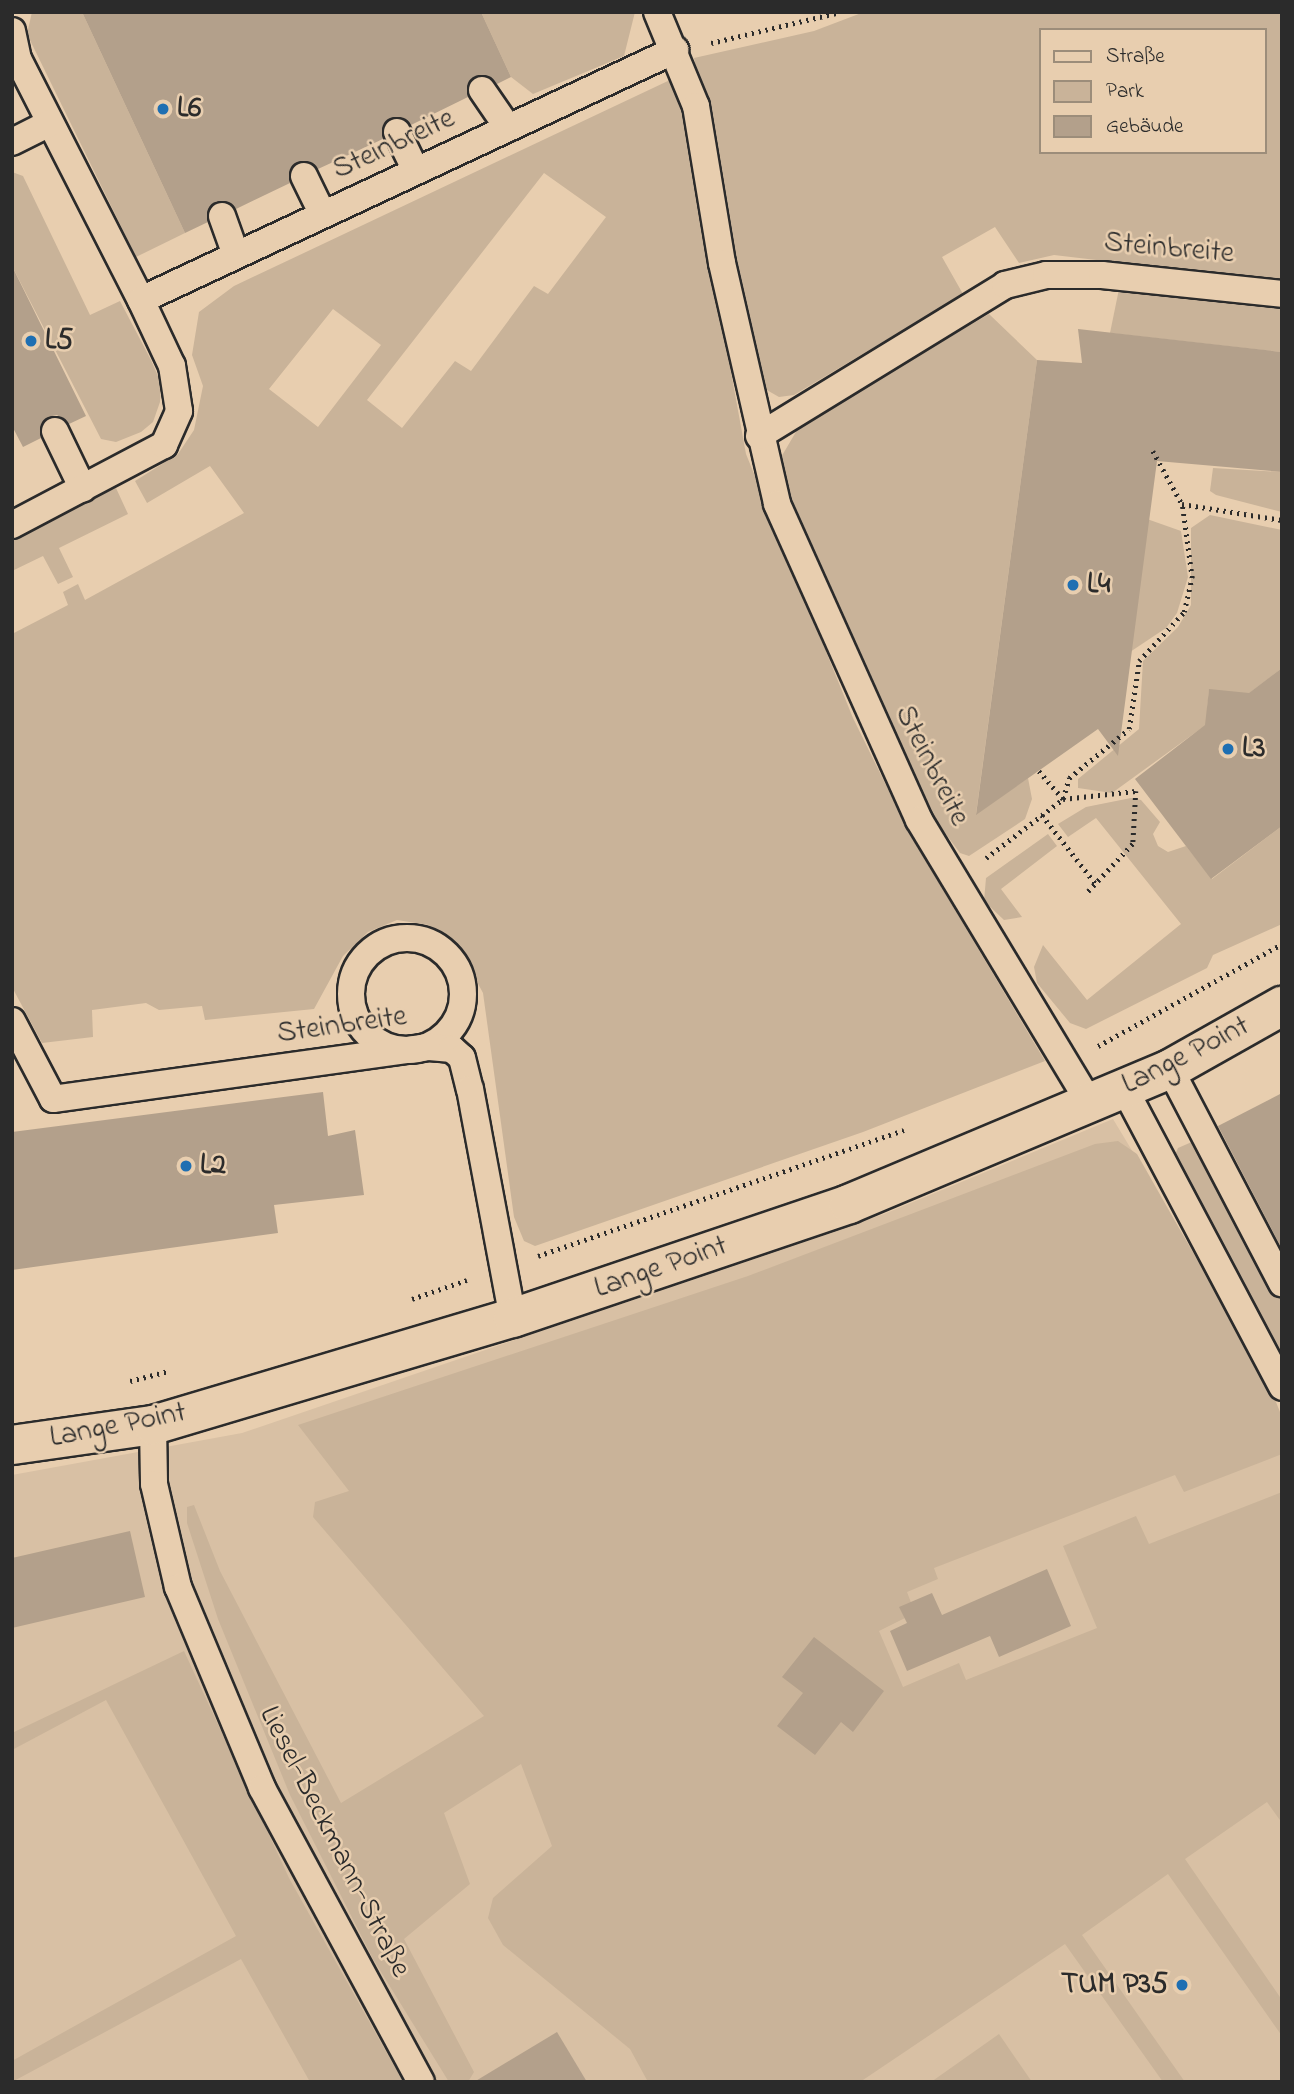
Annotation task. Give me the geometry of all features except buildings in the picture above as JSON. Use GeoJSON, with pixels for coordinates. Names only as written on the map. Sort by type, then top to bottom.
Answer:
{"type":"FeatureCollection","features":[{"type":"Feature","properties":{"kind":"street","name":"Lange Point"},"geometry":{"type":"LineString","coordinates":[[12,1445],[153,1425],[513,1318],[849,1204],[1170,1069],[1282,1006]]}},
{"type":"Feature","properties":{"kind":"lane","name":"Steinbreite"},"geometry":{"type":"LineString","coordinates":[[657,12],[696,106],[759,436],[776,504],[867,715],[954,882],[1090,1103]]}},
{"type":"Feature","properties":{"kind":"lane"},"geometry":{"type":"LineString","coordinates":[[12,31],[18,59],[172,366],[179,411],[164,445],[12,525]]}},
{"type":"Feature","properties":{"kind":"lane","name":"Steinbreite"},"geometry":{"type":"LineString","coordinates":[[141,300],[675,50]]}},
{"type":"Feature","properties":{"kind":"lane"},"geometry":{"type":"LineString","coordinates":[[482,90],[508,128]]}},
{"type":"Feature","properties":{"kind":"lane"},"geometry":{"type":"LineString","coordinates":[[12,142],[50,123]]}},
{"type":"Feature","properties":{"kind":"lane"},"geometry":{"type":"LineString","coordinates":[[397,132],[416,171]]}},
{"type":"Feature","properties":{"kind":"lane"},"geometry":{"type":"LineString","coordinates":[[304,176],[323,215]]}},
{"type":"Feature","properties":{"kind":"lane"},"geometry":{"type":"LineString","coordinates":[[222,216],[236,255]]}},
{"type":"Feature","properties":{"kind":"lane","name":"Steinbreite"},"geometry":{"type":"LineString","coordinates":[[759,436],[1005,285],[1046,275],[1102,275],[1282,294]]}},
{"type":"Feature","properties":{"kind":"lane"},"geometry":{"type":"LineString","coordinates":[[55,431],[83,489]]}},
{"type":"Feature","properties":{"kind":"lane"},"geometry":{"type":"LineString","coordinates":[[400,938],[438,946],[452,960],[463,985],[455,1023],[434,1042],[411,1050],[374,1039],[361,1025],[351,996],[362,960],[400,938]]}},
{"type":"Feature","properties":{"kind":"lane","name":"Steinbreite"},"geometry":{"type":"LineString","coordinates":[[12,1021],[53,1099],[411,1050],[452,1049],[462,1058],[513,1318]]}},
{"type":"Feature","properties":{"kind":"lane"},"geometry":{"type":"LineString","coordinates":[[1170,1069],[1282,1283]]}},
{"type":"Feature","properties":{"kind":"lane"},"geometry":{"type":"LineString","coordinates":[[1124,1088],[1282,1387]]}},
{"type":"Feature","properties":{"kind":"lane","name":"Liesel-Beckmann-Straße"},"geometry":{"type":"LineString","coordinates":[[153,1425],[154,1484],[178,1587],[262,1788],[421,2082]]}},
{"type":"Feature","properties":{"kind":"path"},"geometry":{"type":"LineString","coordinates":[[675,50],[810,24],[840,12]]}},
{"type":"Feature","properties":{"kind":"path"},"geometry":{"type":"LineString","coordinates":[[1063,799],[1069,778],[1129,729],[1139,661],[1184,612],[1192,578],[1181,504],[1153,451]]}},
{"type":"Feature","properties":{"kind":"path"},"geometry":{"type":"LineString","coordinates":[[1181,504],[1282,520]]}},
{"type":"Feature","properties":{"kind":"path"},"geometry":{"type":"LineString","coordinates":[[1039,771],[1063,799]]}},
{"type":"Feature","properties":{"kind":"path"},"geometry":{"type":"LineString","coordinates":[[954,882],[1063,799],[1136,791],[1133,844],[1087,892]]}},
{"type":"Feature","properties":{"kind":"path"},"geometry":{"type":"LineString","coordinates":[[1042,815],[1096,884]]}},
{"type":"Feature","properties":{"kind":"path","name":"Lange Point"},"geometry":{"type":"LineString","coordinates":[[1104,1043],[1282,943]]}},
{"type":"Feature","properties":{"kind":"path","name":"Lange Point"},"geometry":{"type":"LineString","coordinates":[[543,1255],[916,1125]]}},
{"type":"Feature","properties":{"kind":"path"},"geometry":{"type":"LineString","coordinates":[[404,1302],[456,1284]]}},
{"type":"Feature","properties":{"kind":"path","name":"Lange Point"},"geometry":{"type":"LineString","coordinates":[[118,1384],[182,1368]]}},
{"type":"Feature","properties":{"kind":"shaded area"},"geometry":{"type":"Polygon","coordinates":[[[1113,1119],[1213,1285],[1282,1417],[1282,2082],[12,2082],[12,1475],[242,1433],[884,1214],[1113,1119]]]}},
{"type":"Feature","properties":{"kind":"green space"},"geometry":{"type":"Polygon","coordinates":[[[32,12],[82,12],[185,233],[136,257],[27,34],[32,12]]]}},
{"type":"Feature","properties":{"kind":"green space"},"geometry":{"type":"Polygon","coordinates":[[[481,12],[635,12],[624,56],[533,94],[511,77],[481,12]]]}},
{"type":"Feature","properties":{"kind":"green space"},"geometry":{"type":"Polygon","coordinates":[[[864,12],[1282,12],[1282,282],[1054,255],[1019,263],[995,227],[942,257],[963,294],[794,395],[779,397],[765,389],[757,374],[694,58],[814,31],[864,12]]]}},
{"type":"Feature","properties":{"kind":"green space"},"geometry":{"type":"Polygon","coordinates":[[[670,80],[686,126],[746,454],[853,718],[912,838],[1045,1061],[863,1132],[535,1246],[524,1241],[514,1217],[483,993],[458,946],[429,925],[397,920],[368,932],[343,956],[314,1009],[205,1020],[202,1006],[159,1010],[146,1003],[92,1010],[93,1037],[42,1043],[12,987],[12,634],[68,605],[63,592],[78,584],[85,600],[244,513],[210,466],[147,503],[135,481],[178,454],[194,430],[203,386],[192,355],[199,312],[234,286],[670,80]],[[544,173],[367,400],[402,428],[455,361],[471,371],[534,286],[548,294],[606,217],[544,173]],[[333,309],[269,389],[318,427],[381,345],[333,309]]]}},
{"type":"Feature","properties":{"kind":"green space"},"geometry":{"type":"Polygon","coordinates":[[[12,172],[23,176],[90,315],[120,301],[151,360],[161,383],[160,402],[153,422],[141,432],[116,442],[101,439],[12,266],[12,172]]]}},
{"type":"Feature","properties":{"kind":"green space"},"geometry":{"type":"Polygon","coordinates":[[[1119,289],[1282,307],[1282,352],[1110,333],[1119,289]]]}},
{"type":"Feature","properties":{"kind":"green space"},"geometry":{"type":"Polygon","coordinates":[[[989,314],[1037,360],[976,814],[1028,778],[1032,799],[1025,819],[969,856],[960,853],[939,825],[862,673],[790,501],[780,459],[800,425],[989,314]]]}},
{"type":"Feature","properties":{"kind":"green space"},"geometry":{"type":"Polygon","coordinates":[[[1213,468],[1282,472],[1282,512],[1216,495],[1210,491],[1213,468]]]}},
{"type":"Feature","properties":{"kind":"green space"},"geometry":{"type":"Polygon","coordinates":[[[116,488],[128,514],[59,548],[73,577],[58,584],[43,556],[12,571],[12,538],[116,488]]]}},
{"type":"Feature","properties":{"kind":"green space"},"geometry":{"type":"Polygon","coordinates":[[[1210,515],[1282,530],[1282,668],[1239,701],[1231,692],[1209,690],[1207,710],[1214,719],[1112,793],[1078,788],[1078,779],[1139,729],[1143,661],[1178,627],[1191,605],[1191,528],[1210,515]]]}},
{"type":"Feature","properties":{"kind":"green space"},"geometry":{"type":"Polygon","coordinates":[[[1147,519],[1181,531],[1188,577],[1177,613],[1166,628],[1130,652],[1147,519]]]}},
{"type":"Feature","properties":{"kind":"green space"},"geometry":{"type":"Polygon","coordinates":[[[1131,798],[1141,800],[1160,822],[1153,834],[1158,846],[1168,852],[1186,846],[1212,879],[1282,826],[1282,924],[1213,955],[1207,968],[1086,1029],[1070,1023],[1037,983],[1034,967],[1043,945],[1087,1000],[1181,924],[1096,818],[1068,837],[1058,824],[1086,807],[1131,798]]]}},
{"type":"Feature","properties":{"kind":"green space"},"geometry":{"type":"Polygon","coordinates":[[[1048,834],[1057,846],[1001,889],[1022,917],[1004,920],[984,901],[986,878],[1048,834]]]}},
{"type":"Feature","properties":{"kind":"green space"},"geometry":{"type":"Polygon","coordinates":[[[1118,1141],[1137,1154],[1272,1392],[1282,1417],[1282,1454],[1184,1492],[1175,1475],[934,1568],[938,1579],[907,1592],[915,1613],[879,1631],[903,1687],[959,1663],[966,1680],[1097,1628],[1063,1546],[1136,1516],[1149,1544],[1282,1492],[1282,1823],[1267,1802],[1185,1859],[1282,2000],[1282,2036],[1168,1874],[1082,1935],[1185,2082],[1163,2082],[1065,1944],[860,2082],[648,2082],[630,2049],[503,1945],[488,1918],[493,1898],[552,1846],[521,1764],[444,1813],[470,1884],[404,1939],[474,2072],[468,2082],[449,2082],[373,1959],[290,1795],[218,1619],[187,1523],[187,1507],[194,1505],[220,1571],[341,1803],[484,1716],[313,1517],[315,1502],[349,1491],[298,1425],[748,1276],[1095,1144],[1118,1141]]]}},
{"type":"Feature","properties":{"kind":"green space"},"geometry":{"type":"Polygon","coordinates":[[[1194,1141],[1282,1302],[1282,1361],[1174,1157],[1178,1148],[1194,1141]]]}},
{"type":"Feature","properties":{"kind":"green space"},"geometry":{"type":"Polygon","coordinates":[[[184,1651],[289,1878],[403,2082],[310,2082],[241,1959],[12,2082],[12,2061],[236,1936],[106,1700],[12,1750],[12,1733],[184,1651]]]}},
{"type":"Feature","properties":{"kind":"green space"},"geometry":{"type":"Polygon","coordinates":[[[999,2034],[1032,2082],[931,2082],[999,2034]]]}},
{"type":"Feature","properties":{"kind":"place","name":"L6"},"geometry":{"type":"Point","coordinates":[163,109]}},
{"type":"Feature","properties":{"kind":"place","name":"L5"},"geometry":{"type":"Point","coordinates":[31,341]}},
{"type":"Feature","properties":{"kind":"place","name":"L4"},"geometry":{"type":"Point","coordinates":[1073,585]}},
{"type":"Feature","properties":{"kind":"place","name":"L3"},"geometry":{"type":"Point","coordinates":[1228,749]}},
{"type":"Feature","properties":{"kind":"place","name":"L2"},"geometry":{"type":"Point","coordinates":[186,1166]}},
{"type":"Feature","properties":{"kind":"place","name":"TUM P35"},"geometry":{"type":"Point","coordinates":[1182,1985]}}]}
